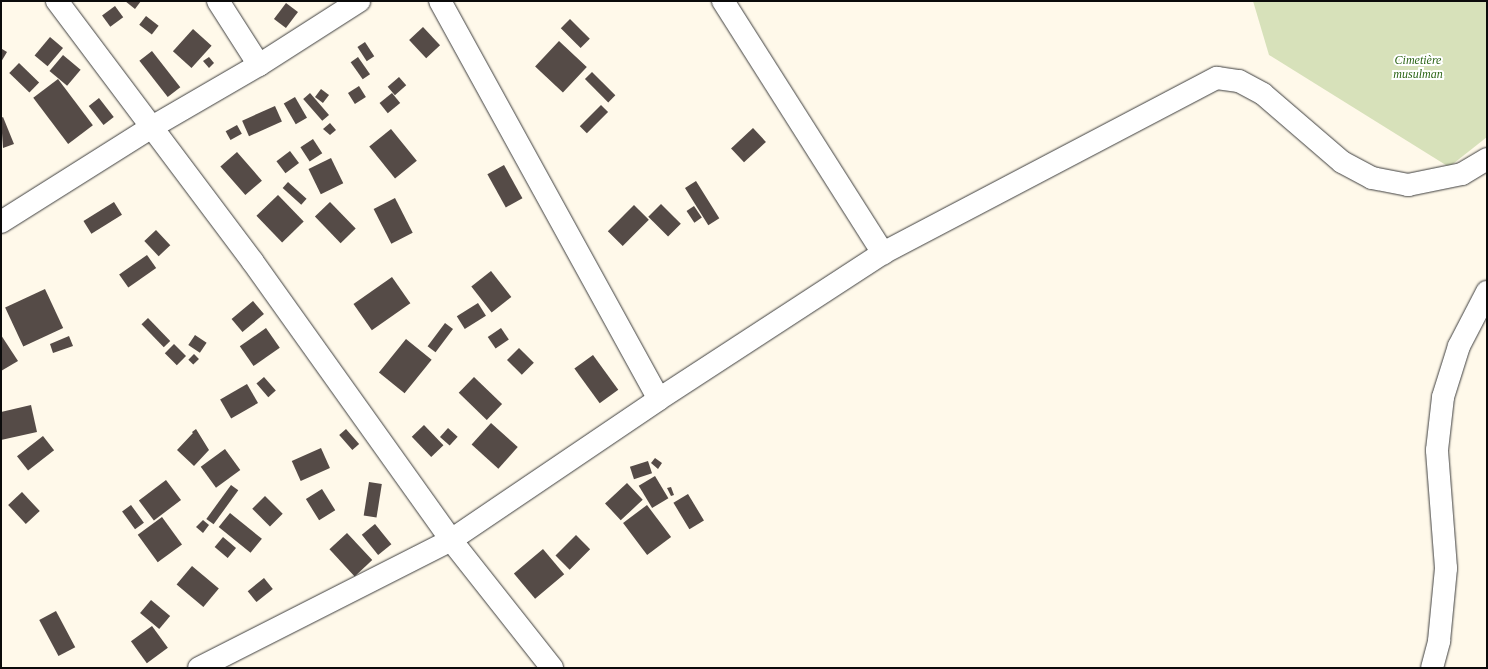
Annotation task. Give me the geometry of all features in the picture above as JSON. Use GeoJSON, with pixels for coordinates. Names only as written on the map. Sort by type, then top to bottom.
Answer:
{"type":"FeatureCollection","features":[{"type":"Feature","properties":{"kind":"street"},"geometry":{"type":"LineString","coordinates":[[57,1],[253,262],[451,540],[552,668]]}},
{"type":"Feature","properties":{"kind":"street"},"geometry":{"type":"LineString","coordinates":[[218,1],[259,65]]}},
{"type":"Feature","properties":{"kind":"street"},"geometry":{"type":"LineString","coordinates":[[1,222],[152,127],[259,65],[359,1]]}},
{"type":"Feature","properties":{"kind":"street"},"geometry":{"type":"LineString","coordinates":[[440,1],[659,399]]}},
{"type":"Feature","properties":{"kind":"street"},"geometry":{"type":"LineString","coordinates":[[723,1],[883,253]]}},
{"type":"Feature","properties":{"kind":"street"},"geometry":{"type":"LineString","coordinates":[[200,668],[451,540],[659,399],[883,253],[1217,78],[1239,81],[1263,94],[1342,162],[1372,178],[1408,185],[1462,174],[1487,159]]}},
{"type":"Feature","properties":{"kind":"street"},"geometry":{"type":"LineString","coordinates":[[1432,668],[1439,641],[1446,568],[1437,450],[1443,397],[1459,346],[1487,292]]}},
{"type":"Feature","properties":{"kind":"green space","name":"Cimetière musulman"},"geometry":{"type":"Polygon","coordinates":[[[1253,1],[1487,1],[1487,137],[1449,167],[1269,55],[1253,1]]]}},
{"type":"Feature","properties":{"kind":"building"},"geometry":{"type":"Polygon","coordinates":[[[125,1],[141,1],[135,9],[125,1]]]}},
{"type":"Feature","properties":{"kind":"building"},"geometry":{"type":"Polygon","coordinates":[[[286,3],[298,12],[286,28],[274,19],[286,3]]]}},
{"type":"Feature","properties":{"kind":"building"},"geometry":{"type":"Polygon","coordinates":[[[115,6],[123,17],[110,27],[102,15],[115,6]]]}},
{"type":"Feature","properties":{"kind":"building"},"geometry":{"type":"Polygon","coordinates":[[[146,16],[159,26],[152,35],[139,25],[146,16]]]}},
{"type":"Feature","properties":{"kind":"building"},"geometry":{"type":"Polygon","coordinates":[[[570,19],[590,39],[581,48],[561,28],[570,19]]]}},
{"type":"Feature","properties":{"kind":"building"},"geometry":{"type":"Polygon","coordinates":[[[423,27],[440,45],[426,58],[409,40],[423,27]]]}},
{"type":"Feature","properties":{"kind":"building"},"geometry":{"type":"Polygon","coordinates":[[[193,29],[212,46],[192,68],[173,51],[193,29]]]}},
{"type":"Feature","properties":{"kind":"building"},"geometry":{"type":"Polygon","coordinates":[[[50,37],[63,48],[48,66],[35,55],[50,37]]]}},
{"type":"Feature","properties":{"kind":"building"},"geometry":{"type":"Polygon","coordinates":[[[559,41],[587,67],[563,93],[535,67],[559,41]]]}},
{"type":"Feature","properties":{"kind":"building"},"geometry":{"type":"Polygon","coordinates":[[[365,42],[374,56],[367,61],[357,47],[365,42]]]}},
{"type":"Feature","properties":{"kind":"building"},"geometry":{"type":"Polygon","coordinates":[[[2,49],[7,52],[1,62],[1,51],[2,49]]]}},
{"type":"Feature","properties":{"kind":"building"},"geometry":{"type":"Polygon","coordinates":[[[152,51],[180,87],[168,97],[139,61],[152,51]]]}},
{"type":"Feature","properties":{"kind":"building"},"geometry":{"type":"Polygon","coordinates":[[[63,55],[81,70],[67,86],[50,71],[63,55]]]}},
{"type":"Feature","properties":{"kind":"building"},"geometry":{"type":"Polygon","coordinates":[[[209,57],[214,63],[209,68],[203,61],[209,57]]]}},
{"type":"Feature","properties":{"kind":"building"},"geometry":{"type":"Polygon","coordinates":[[[358,57],[370,74],[363,79],[351,62],[358,57]]]}},
{"type":"Feature","properties":{"kind":"building"},"geometry":{"type":"Polygon","coordinates":[[[19,63],[39,82],[29,93],[9,73],[19,63]]]}},
{"type":"Feature","properties":{"kind":"building"},"geometry":{"type":"Polygon","coordinates":[[[592,72],[615,95],[608,102],[585,79],[592,72]]]}},
{"type":"Feature","properties":{"kind":"building"},"geometry":{"type":"Polygon","coordinates":[[[399,77],[406,85],[395,95],[388,87],[399,77]]]}},
{"type":"Feature","properties":{"kind":"building"},"geometry":{"type":"Polygon","coordinates":[[[58,79],[93,125],[68,144],[33,98],[58,79]]]}},
{"type":"Feature","properties":{"kind":"building"},"geometry":{"type":"Polygon","coordinates":[[[359,86],[366,97],[355,104],[348,93],[359,86]]]}},
{"type":"Feature","properties":{"kind":"building"},"geometry":{"type":"Polygon","coordinates":[[[321,89],[329,95],[323,103],[315,97],[321,89]]]}},
{"type":"Feature","properties":{"kind":"building"},"geometry":{"type":"Polygon","coordinates":[[[310,93],[329,115],[322,121],[303,99],[310,93]]]}},
{"type":"Feature","properties":{"kind":"building"},"geometry":{"type":"Polygon","coordinates":[[[392,93],[400,103],[388,113],[380,103],[392,93]]]}},
{"type":"Feature","properties":{"kind":"building"},"geometry":{"type":"Polygon","coordinates":[[[295,97],[307,118],[296,124],[284,104],[295,97]]]}},
{"type":"Feature","properties":{"kind":"building"},"geometry":{"type":"Polygon","coordinates":[[[99,98],[114,117],[104,125],[89,106],[99,98]]]}},
{"type":"Feature","properties":{"kind":"building"},"geometry":{"type":"Polygon","coordinates":[[[601,105],[608,112],[587,133],[580,126],[601,105]]]}},
{"type":"Feature","properties":{"kind":"building"},"geometry":{"type":"Polygon","coordinates":[[[275,106],[282,122],[249,136],[242,121],[275,106]]]}},
{"type":"Feature","properties":{"kind":"building"},"geometry":{"type":"Polygon","coordinates":[[[3,117],[14,144],[3,148],[1,118],[3,117]]]}},
{"type":"Feature","properties":{"kind":"building"},"geometry":{"type":"Polygon","coordinates":[[[330,123],[336,130],[330,135],[323,129],[330,123]]]}},
{"type":"Feature","properties":{"kind":"building"},"geometry":{"type":"Polygon","coordinates":[[[237,125],[242,134],[230,140],[226,131],[237,125]]]}},
{"type":"Feature","properties":{"kind":"building"},"geometry":{"type":"Polygon","coordinates":[[[753,128],[766,142],[744,162],[731,148],[753,128]]]}},
{"type":"Feature","properties":{"kind":"building"},"geometry":{"type":"Polygon","coordinates":[[[391,129],[417,161],[395,178],[369,147],[391,129]]]}},
{"type":"Feature","properties":{"kind":"building"},"geometry":{"type":"Polygon","coordinates":[[[313,139],[322,153],[310,161],[300,147],[313,139]]]}},
{"type":"Feature","properties":{"kind":"building"},"geometry":{"type":"Polygon","coordinates":[[[290,151],[299,163],[285,173],[276,161],[290,151]]]}},
{"type":"Feature","properties":{"kind":"building"},"geometry":{"type":"Polygon","coordinates":[[[237,152],[262,181],[245,195],[220,166],[237,152]]]}},
{"type":"Feature","properties":{"kind":"building"},"geometry":{"type":"Polygon","coordinates":[[[331,158],[343,183],[321,194],[309,169],[331,158]]]}},
{"type":"Feature","properties":{"kind":"building"},"geometry":{"type":"Polygon","coordinates":[[[504,165],[522,198],[506,207],[487,174],[504,165]]]}},
{"type":"Feature","properties":{"kind":"building"},"geometry":{"type":"Polygon","coordinates":[[[696,181],[719,218],[708,225],[685,188],[696,181]]]}},
{"type":"Feature","properties":{"kind":"building"},"geometry":{"type":"Polygon","coordinates":[[[288,182],[307,199],[301,205],[283,188],[288,182]]]}},
{"type":"Feature","properties":{"kind":"building"},"geometry":{"type":"Polygon","coordinates":[[[278,195],[304,222],[282,242],[256,216],[278,195]]]}},
{"type":"Feature","properties":{"kind":"building"},"geometry":{"type":"Polygon","coordinates":[[[395,198],[413,233],[391,244],[374,209],[395,198]]]}},
{"type":"Feature","properties":{"kind":"building"},"geometry":{"type":"Polygon","coordinates":[[[114,202],[122,215],[91,234],[83,221],[114,202]]]}},
{"type":"Feature","properties":{"kind":"building"},"geometry":{"type":"Polygon","coordinates":[[[330,202],[356,229],[341,243],[315,217],[330,202]]]}},
{"type":"Feature","properties":{"kind":"building"},"geometry":{"type":"Polygon","coordinates":[[[661,204],[681,224],[668,237],[648,217],[661,204]]]}},
{"type":"Feature","properties":{"kind":"building"},"geometry":{"type":"Polygon","coordinates":[[[634,205],[649,220],[623,246],[608,231],[634,205]]]}},
{"type":"Feature","properties":{"kind":"building"},"geometry":{"type":"Polygon","coordinates":[[[694,206],[702,218],[694,223],[687,211],[694,206]]]}},
{"type":"Feature","properties":{"kind":"building"},"geometry":{"type":"Polygon","coordinates":[[[156,230],[170,245],[159,256],[144,241],[156,230]]]}},
{"type":"Feature","properties":{"kind":"building"},"geometry":{"type":"Polygon","coordinates":[[[147,255],[156,268],[128,288],[119,275],[147,255]]]}},
{"type":"Feature","properties":{"kind":"building"},"geometry":{"type":"Polygon","coordinates":[[[491,271],[511,297],[492,312],[471,286],[491,271]]]}},
{"type":"Feature","properties":{"kind":"building"},"geometry":{"type":"Polygon","coordinates":[[[392,277],[410,303],[372,330],[353,304],[392,277]]]}},
{"type":"Feature","properties":{"kind":"building"},"geometry":{"type":"Polygon","coordinates":[[[45,289],[63,328],[23,347],[5,308],[45,289]]]}},
{"type":"Feature","properties":{"kind":"building"},"geometry":{"type":"Polygon","coordinates":[[[253,301],[264,314],[242,332],[232,319],[253,301]]]}},
{"type":"Feature","properties":{"kind":"building"},"geometry":{"type":"Polygon","coordinates":[[[478,303],[486,316],[465,329],[457,316],[478,303]]]}},
{"type":"Feature","properties":{"kind":"building"},"geometry":{"type":"Polygon","coordinates":[[[148,318],[170,341],[164,347],[142,324],[148,318]]]}},
{"type":"Feature","properties":{"kind":"building"},"geometry":{"type":"Polygon","coordinates":[[[445,323],[453,329],[436,352],[428,346],[445,323]]]}},
{"type":"Feature","properties":{"kind":"building"},"geometry":{"type":"Polygon","coordinates":[[[266,328],[280,348],[254,366],[240,346],[266,328]]]}},
{"type":"Feature","properties":{"kind":"building"},"geometry":{"type":"Polygon","coordinates":[[[501,328],[509,340],[496,349],[488,337],[501,328]]]}},
{"type":"Feature","properties":{"kind":"building"},"geometry":{"type":"Polygon","coordinates":[[[1,335],[18,361],[1,371],[1,335]]]}},
{"type":"Feature","properties":{"kind":"building"},"geometry":{"type":"Polygon","coordinates":[[[195,335],[207,343],[200,353],[188,345],[195,335]]]}},
{"type":"Feature","properties":{"kind":"building"},"geometry":{"type":"Polygon","coordinates":[[[69,336],[73,346],[53,353],[50,344],[69,336]]]}},
{"type":"Feature","properties":{"kind":"building"},"geometry":{"type":"Polygon","coordinates":[[[406,339],[432,360],[405,393],[379,372],[406,339]]]}},
{"type":"Feature","properties":{"kind":"building"},"geometry":{"type":"Polygon","coordinates":[[[174,344],[186,356],[177,365],[165,353],[174,344]]]}},
{"type":"Feature","properties":{"kind":"building"},"geometry":{"type":"Polygon","coordinates":[[[519,348],[534,363],[522,375],[507,360],[519,348]]]}},
{"type":"Feature","properties":{"kind":"building"},"geometry":{"type":"Polygon","coordinates":[[[194,354],[199,359],[193,365],[188,360],[194,354]]]}},
{"type":"Feature","properties":{"kind":"building"},"geometry":{"type":"Polygon","coordinates":[[[593,355],[618,390],[600,403],[574,369],[593,355]]]}},
{"type":"Feature","properties":{"kind":"building"},"geometry":{"type":"Polygon","coordinates":[[[264,377],[276,391],[268,397],[256,384],[264,377]]]}},
{"type":"Feature","properties":{"kind":"building"},"geometry":{"type":"Polygon","coordinates":[[[474,377],[502,404],[487,420],[459,393],[474,377]]]}},
{"type":"Feature","properties":{"kind":"building"},"geometry":{"type":"Polygon","coordinates":[[[247,384],[258,403],[231,419],[220,400],[247,384]]]}},
{"type":"Feature","properties":{"kind":"building"},"geometry":{"type":"Polygon","coordinates":[[[31,405],[37,432],[1,440],[1,412],[31,405]]]}},
{"type":"Feature","properties":{"kind":"building"},"geometry":{"type":"Polygon","coordinates":[[[491,423],[518,447],[498,469],[472,445],[491,423]]]}},
{"type":"Feature","properties":{"kind":"building"},"geometry":{"type":"Polygon","coordinates":[[[424,425],[443,445],[431,457],[412,437],[424,425]]]}},
{"type":"Feature","properties":{"kind":"building"},"geometry":{"type":"Polygon","coordinates":[[[448,428],[458,437],[450,446],[440,437],[448,428]]]}},
{"type":"Feature","properties":{"kind":"building"},"geometry":{"type":"Polygon","coordinates":[[[196,429],[209,450],[194,466],[177,450],[193,433],[192,432],[196,429]]]}},
{"type":"Feature","properties":{"kind":"building"},"geometry":{"type":"Polygon","coordinates":[[[346,429],[359,444],[352,450],[339,435],[346,429]]]}},
{"type":"Feature","properties":{"kind":"building"},"geometry":{"type":"Polygon","coordinates":[[[43,436],[54,450],[28,471],[17,456],[43,436]]]}},
{"type":"Feature","properties":{"kind":"building"},"geometry":{"type":"Polygon","coordinates":[[[321,448],[330,468],[301,481],[292,461],[321,448]]]}},
{"type":"Feature","properties":{"kind":"building"},"geometry":{"type":"Polygon","coordinates":[[[225,449],[240,470],[216,488],[201,467],[225,449]]]}},
{"type":"Feature","properties":{"kind":"building"},"geometry":{"type":"Polygon","coordinates":[[[655,458],[662,463],[658,469],[651,463],[655,458]]]}},
{"type":"Feature","properties":{"kind":"building"},"geometry":{"type":"Polygon","coordinates":[[[648,461],[652,473],[634,479],[630,467],[648,461]]]}},
{"type":"Feature","properties":{"kind":"building"},"geometry":{"type":"Polygon","coordinates":[[[655,476],[668,498],[652,508],[639,486],[655,476]]]}},
{"type":"Feature","properties":{"kind":"building"},"geometry":{"type":"Polygon","coordinates":[[[166,480],[181,500],[154,520],[139,500],[166,480]]]}},
{"type":"Feature","properties":{"kind":"building"},"geometry":{"type":"Polygon","coordinates":[[[369,482],[382,484],[377,518],[364,516],[369,482]]]}},
{"type":"Feature","properties":{"kind":"building"},"geometry":{"type":"Polygon","coordinates":[[[627,483],[643,500],[621,520],[605,503],[627,483]]]}},
{"type":"Feature","properties":{"kind":"building"},"geometry":{"type":"Polygon","coordinates":[[[231,485],[238,490],[214,524],[206,519],[231,485]]]}},
{"type":"Feature","properties":{"kind":"building"},"geometry":{"type":"Polygon","coordinates":[[[671,487],[674,495],[671,496],[667,488],[671,487]]]}},
{"type":"Feature","properties":{"kind":"building"},"geometry":{"type":"Polygon","coordinates":[[[322,489],[335,510],[319,520],[306,499],[322,489]]]}},
{"type":"Feature","properties":{"kind":"building"},"geometry":{"type":"Polygon","coordinates":[[[22,492],[40,511],[26,524],[8,505],[22,492]]]}},
{"type":"Feature","properties":{"kind":"building"},"geometry":{"type":"Polygon","coordinates":[[[688,494],[704,521],[689,529],[673,503],[688,494]]]}},
{"type":"Feature","properties":{"kind":"building"},"geometry":{"type":"Polygon","coordinates":[[[265,496],[283,514],[270,526],[252,509],[265,496]]]}},
{"type":"Feature","properties":{"kind":"building"},"geometry":{"type":"Polygon","coordinates":[[[131,505],[144,523],[135,529],[122,511],[131,505]]]}},
{"type":"Feature","properties":{"kind":"building"},"geometry":{"type":"Polygon","coordinates":[[[647,505],[671,537],[647,555],[623,523],[647,505]]]}},
{"type":"Feature","properties":{"kind":"building"},"geometry":{"type":"Polygon","coordinates":[[[230,513],[262,539],[251,553],[219,527],[230,513]]]}},
{"type":"Feature","properties":{"kind":"building"},"geometry":{"type":"Polygon","coordinates":[[[162,517],[182,545],[158,562],[138,535],[162,517]]]}},
{"type":"Feature","properties":{"kind":"building"},"geometry":{"type":"Polygon","coordinates":[[[203,520],[209,525],[203,533],[196,527],[203,520]]]}},
{"type":"Feature","properties":{"kind":"building"},"geometry":{"type":"Polygon","coordinates":[[[375,524],[391,544],[378,555],[362,535],[375,524]]]}},
{"type":"Feature","properties":{"kind":"building"},"geometry":{"type":"Polygon","coordinates":[[[347,533],[372,560],[355,576],[329,549],[347,533]]]}},
{"type":"Feature","properties":{"kind":"building"},"geometry":{"type":"Polygon","coordinates":[[[576,535],[590,549],[570,570],[555,556],[576,535]]]}},
{"type":"Feature","properties":{"kind":"building"},"geometry":{"type":"Polygon","coordinates":[[[223,537],[236,548],[228,558],[215,547],[223,537]]]}},
{"type":"Feature","properties":{"kind":"building"},"geometry":{"type":"Polygon","coordinates":[[[543,549],[564,574],[535,599],[514,573],[543,549]]]}},
{"type":"Feature","properties":{"kind":"building"},"geometry":{"type":"Polygon","coordinates":[[[192,566],[219,588],[203,607],[177,584],[192,566]]]}},
{"type":"Feature","properties":{"kind":"building"},"geometry":{"type":"Polygon","coordinates":[[[264,578],[273,589],[256,602],[248,591],[264,578]]]}},
{"type":"Feature","properties":{"kind":"building"},"geometry":{"type":"Polygon","coordinates":[[[151,600],[170,616],[159,629],[140,613],[151,600]]]}},
{"type":"Feature","properties":{"kind":"building"},"geometry":{"type":"Polygon","coordinates":[[[56,611],[75,647],[58,656],[39,620],[56,611]]]}},
{"type":"Feature","properties":{"kind":"building"},"geometry":{"type":"Polygon","coordinates":[[[152,626],[168,648],[147,663],[131,641],[152,626]]]}}]}
